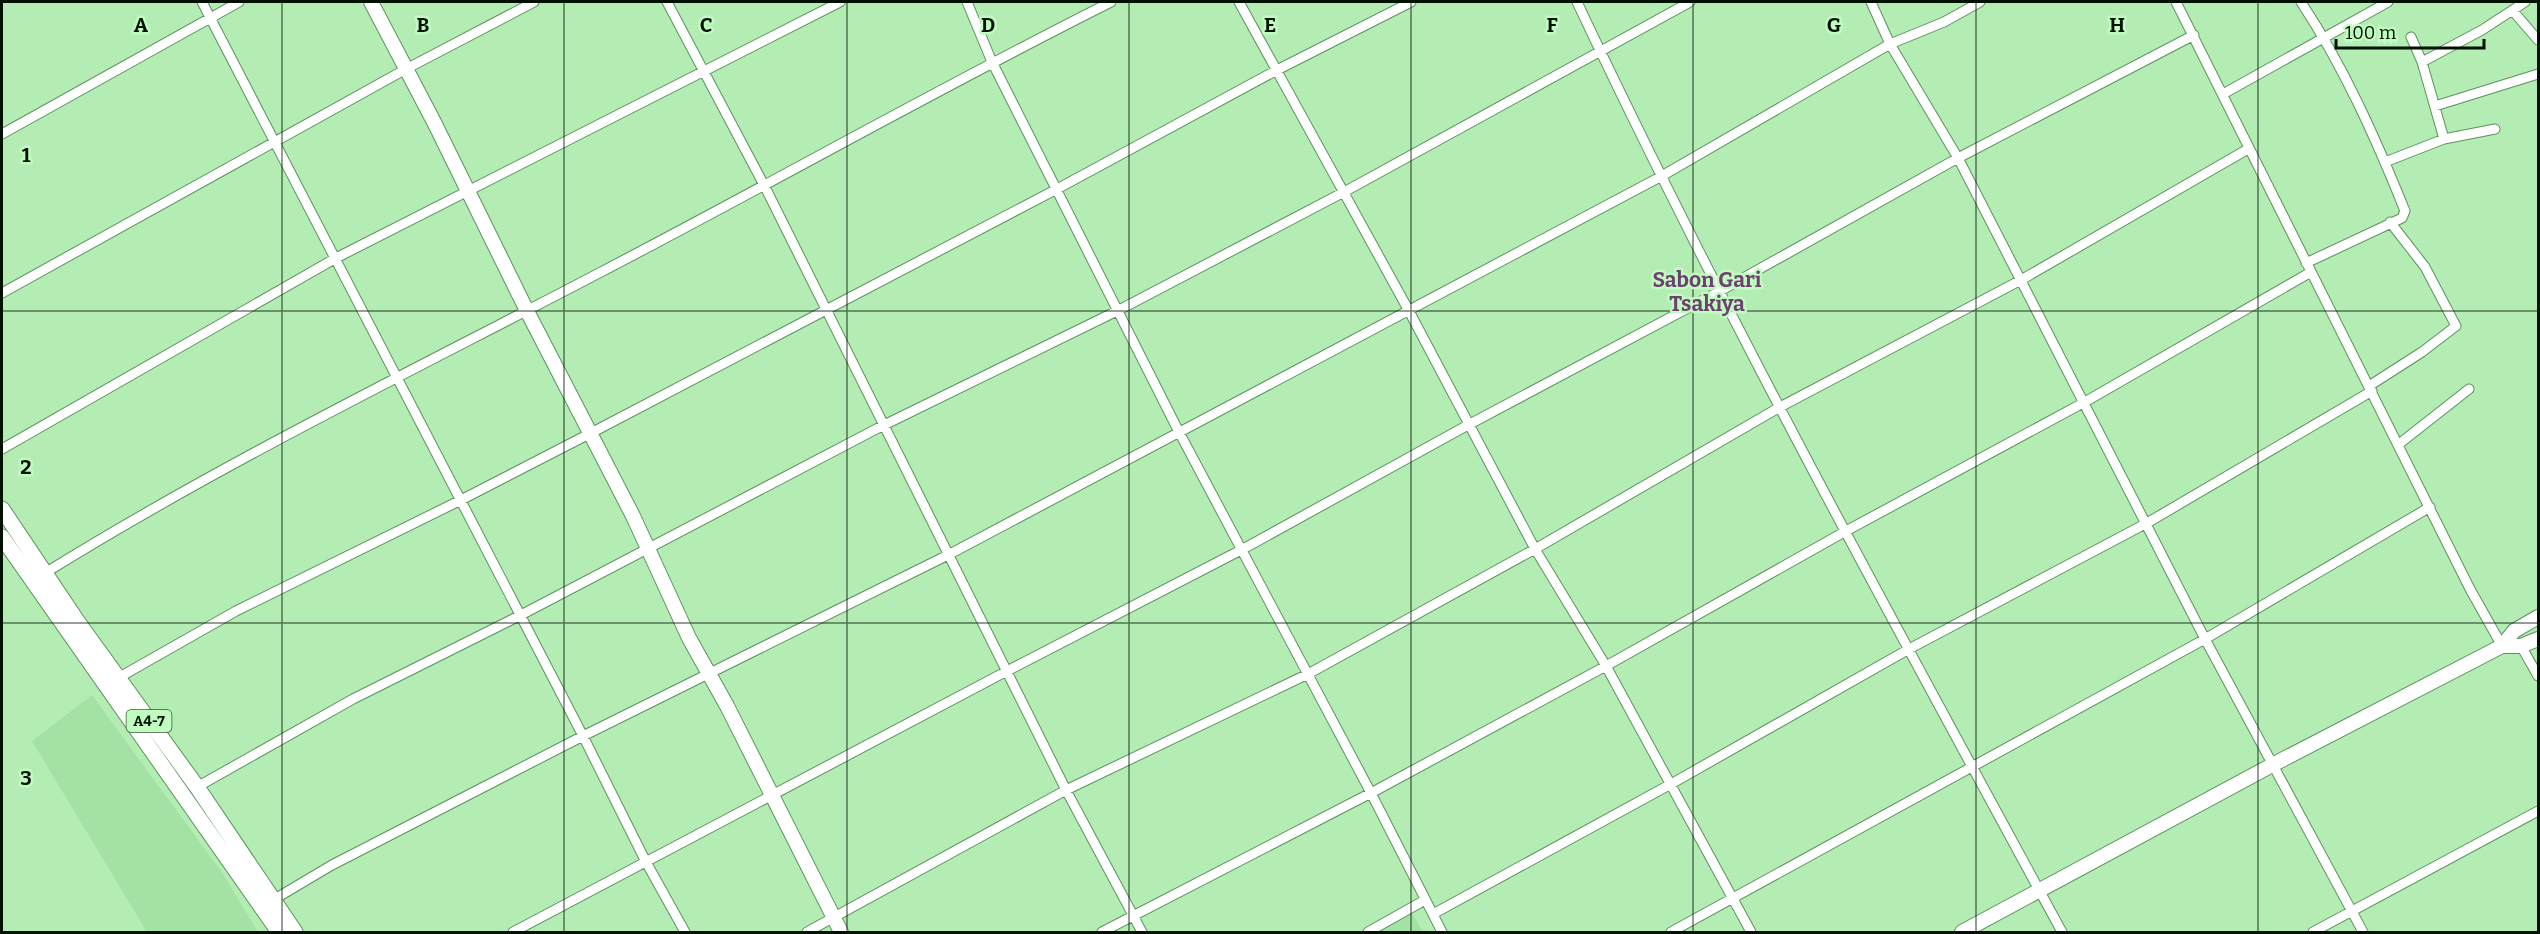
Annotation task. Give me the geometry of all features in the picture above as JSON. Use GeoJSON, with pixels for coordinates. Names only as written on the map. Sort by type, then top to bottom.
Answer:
{"type":"FeatureCollection","features":[{"type":"Feature","properties":{"kind":"highway","name":"A4-7"},"geometry":{"type":"LineString","coordinates":[[2,509],[118,678],[197,787],[295,933]]}},
{"type":"Feature","properties":{"kind":"highway","name":"A4-7"},"geometry":{"type":"LineString","coordinates":[[2,537],[279,933]]}},
{"type":"Feature","properties":{"kind":"main road"},"geometry":{"type":"LineString","coordinates":[[370,2],[468,189],[527,311],[649,549],[689,638],[710,673],[841,933]]}},
{"type":"Feature","properties":{"kind":"main road"},"geometry":{"type":"LineString","coordinates":[[1962,933],[2274,764],[2502,646],[2514,631],[2538,616]]}},
{"type":"Feature","properties":{"kind":"main road"},"geometry":{"type":"LineString","coordinates":[[2502,646],[2521,646],[2538,639]]}},
{"type":"Feature","properties":{"kind":"street"},"geometry":{"type":"LineString","coordinates":[[202,2],[399,378],[459,501],[583,736],[646,862],[685,933]]}},
{"type":"Feature","properties":{"kind":"street"},"geometry":{"type":"LineString","coordinates":[[2,134],[239,2]]}},
{"type":"Feature","properties":{"kind":"street"},"geometry":{"type":"LineString","coordinates":[[2,293],[406,69],[534,2]]}},
{"type":"Feature","properties":{"kind":"street"},"geometry":{"type":"LineString","coordinates":[[667,2],[765,187],[882,426],[1066,790],[1142,933]]}},
{"type":"Feature","properties":{"kind":"street"},"geometry":{"type":"LineString","coordinates":[[2,449],[336,258],[840,2]]}},
{"type":"Feature","properties":{"kind":"street"},"geometry":{"type":"LineString","coordinates":[[967,2],[992,62],[1179,432],[1243,549],[1442,933]]}},
{"type":"Feature","properties":{"kind":"street"},"geometry":{"type":"LineString","coordinates":[[45,573],[175,495],[765,187],[992,62],[1111,2]]}},
{"type":"Feature","properties":{"kind":"street"},"geometry":{"type":"LineString","coordinates":[[1239,2],[1409,311],[1534,549],[1606,666],[1751,933]]}},
{"type":"Feature","properties":{"kind":"street"},"geometry":{"type":"LineString","coordinates":[[118,678],[236,611],[591,433],[1057,189],[1277,70],[1411,2]]}},
{"type":"Feature","properties":{"kind":"street"},"geometry":{"type":"LineString","coordinates":[[1577,2],[1660,177],[1909,650],[2062,933]]}},
{"type":"Feature","properties":{"kind":"street"},"geometry":{"type":"LineString","coordinates":[[197,787],[353,699],[649,549],[882,426],[1119,310],[1344,192],[1690,2]]}},
{"type":"Feature","properties":{"kind":"street"},"geometry":{"type":"LineString","coordinates":[[1871,2],[1890,44],[1958,158],[2205,639],[2363,933]]}},
{"type":"Feature","properties":{"kind":"street"},"geometry":{"type":"LineString","coordinates":[[273,900],[332,865],[583,736],[948,555],[1660,177],[1890,44],[1944,22],[1980,2]]}},
{"type":"Feature","properties":{"kind":"street"},"geometry":{"type":"LineString","coordinates":[[2176,2],[2470,589],[2502,646]]}},
{"type":"Feature","properties":{"kind":"street"},"geometry":{"type":"LineString","coordinates":[[2301,2],[2344,72],[2405,211],[2402,218],[2306,263]]}},
{"type":"Feature","properties":{"kind":"street"},"geometry":{"type":"LineString","coordinates":[[2223,94],[2274,63],[2325,38],[2388,2]]}},
{"type":"Feature","properties":{"kind":"street"},"geometry":{"type":"LineString","coordinates":[[2422,62],[2458,45],[2525,2]]}},
{"type":"Feature","properties":{"kind":"street"},"geometry":{"type":"LineString","coordinates":[[2513,10],[2538,40]]}},
{"type":"Feature","properties":{"kind":"street"},"geometry":{"type":"LineString","coordinates":[[513,933],[1007,670],[1243,549],[1468,425],[1720,291],[1958,158],[2194,36]]}},
{"type":"Feature","properties":{"kind":"street"},"geometry":{"type":"LineString","coordinates":[[2411,37],[2422,62],[2444,139]]}},
{"type":"Feature","properties":{"kind":"street"},"geometry":{"type":"LineString","coordinates":[[2435,106],[2538,74]]}},
{"type":"Feature","properties":{"kind":"street"},"geometry":{"type":"LineString","coordinates":[[2385,162],[2444,139],[2495,129]]}},
{"type":"Feature","properties":{"kind":"street"},"geometry":{"type":"LineString","coordinates":[[807,933],[1066,790],[1308,674],[1534,549],[1780,407],[2021,280],[2248,149]]}},
{"type":"Feature","properties":{"kind":"street"},"geometry":{"type":"LineString","coordinates":[[1433,914],[1909,650],[2147,523],[2370,389],[2422,352],[2456,326],[2425,267],[2390,222]]}},
{"type":"Feature","properties":{"kind":"street"},"geometry":{"type":"LineString","coordinates":[[1102,933],[1371,793],[1606,666],[1846,531],[2083,403],[2311,272]]}},
{"type":"Feature","properties":{"kind":"street"},"geometry":{"type":"LineString","coordinates":[[2399,444],[2469,389]]}},
{"type":"Feature","properties":{"kind":"street"},"geometry":{"type":"LineString","coordinates":[[1671,933],[1734,900],[1972,765],[2205,639],[2430,507]]}},
{"type":"Feature","properties":{"kind":"street"},"geometry":{"type":"LineString","coordinates":[[2521,646],[2538,676]]}},
{"type":"Feature","properties":{"kind":"street"},"geometry":{"type":"LineString","coordinates":[[2313,933],[2538,811]]}},
{"type":"Feature","properties":{"kind":"street"},"geometry":{"type":"LineString","coordinates":[[1368,933],[1425,900]]}},
{"type":"Feature","properties":{"kind":"shaded area"},"geometry":{"type":"Polygon","coordinates":[[[92,695],[223,874],[258,932],[147,932],[32,741],[92,695]]]}},
{"type":"Feature","properties":{"kind":"shaded area"},"geometry":{"type":"Polygon","coordinates":[[[1412,913],[1423,932],[1380,932],[1412,913]]]}},
{"type":"Feature","properties":{"kind":"district","name":"Sabon Gari Tsakiya"},"geometry":{"type":"Point","coordinates":[1707,292]}}]}
